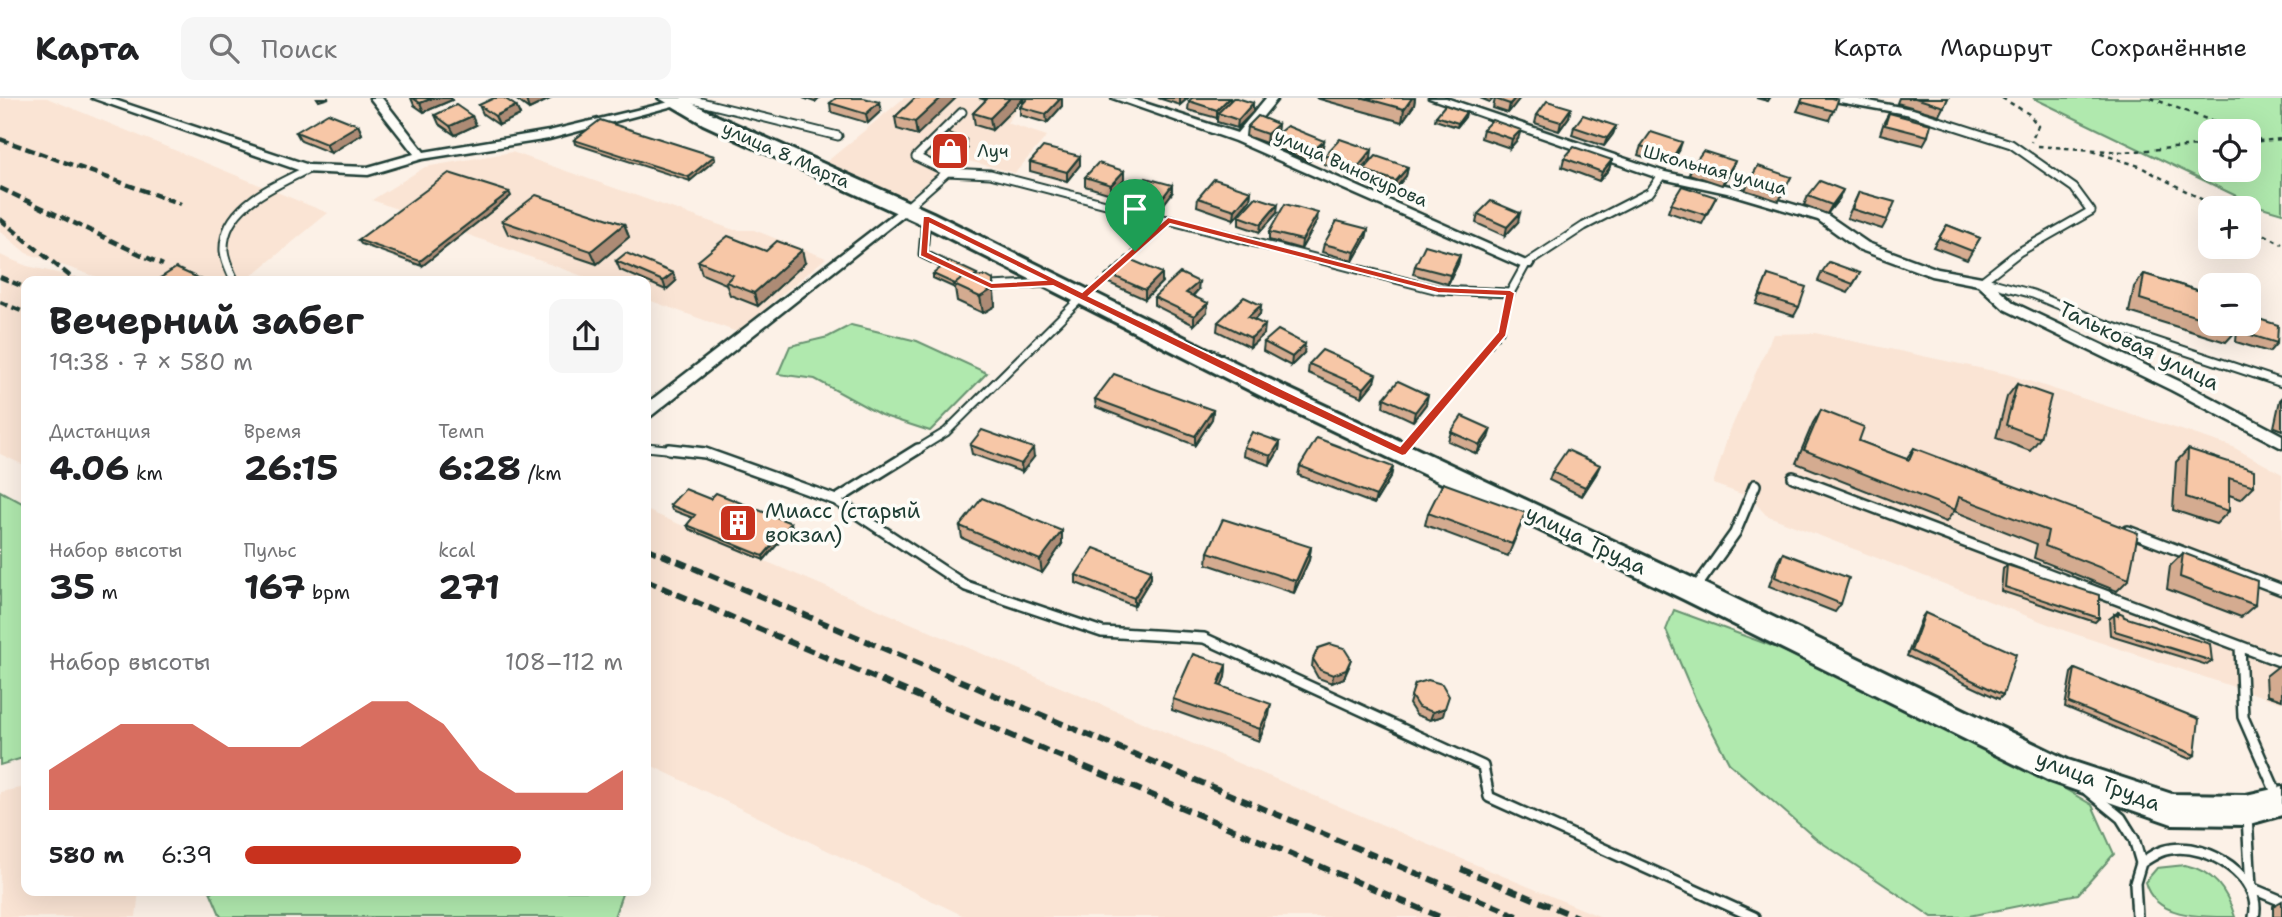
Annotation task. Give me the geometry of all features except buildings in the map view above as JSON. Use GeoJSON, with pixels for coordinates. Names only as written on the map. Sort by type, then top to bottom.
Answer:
{"type":"FeatureCollection","features":[{"type":"Feature","properties":{"kind":"main road","name":"улица 8 Марта"},"geometry":{"type":"LineString","coordinates":[[677,100],[916,213]]}},
{"type":"Feature","properties":{"kind":"main road","name":"улица Труда"},"geometry":{"type":"LineString","coordinates":[[916,213],[1274,392],[1693,591],[2060,771],[2172,809],[2246,810],[2281,801]]}},
{"type":"Feature","properties":{"kind":"street"},"geometry":{"type":"LineString","coordinates":[[98,98],[308,169],[368,171],[421,156],[549,135],[677,100]]}},
{"type":"Feature","properties":{"kind":"street"},"geometry":{"type":"LineString","coordinates":[[376,98],[421,156]]}},
{"type":"Feature","properties":{"kind":"street","name":"улица Винокурова"},"geometry":{"type":"LineString","coordinates":[[1118,98],[1239,138],[1526,264]]}},
{"type":"Feature","properties":{"kind":"street"},"geometry":{"type":"LineString","coordinates":[[1239,138],[1272,98]]}},
{"type":"Feature","properties":{"kind":"street","name":"Школьная улица"},"geometry":{"type":"LineString","coordinates":[[1434,98],[1662,175],[1730,190],[1822,217],[1863,246],[1936,273],[1982,281]]}},
{"type":"Feature","properties":{"kind":"street"},"geometry":{"type":"LineString","coordinates":[[1834,98],[1911,112]]}},
{"type":"Feature","properties":{"kind":"street"},"geometry":{"type":"LineString","coordinates":[[651,408],[916,213]]}},
{"type":"Feature","properties":{"kind":"street","name":"Тальковая улица"},"geometry":{"type":"LineString","coordinates":[[1982,281],[2009,306],[2176,386],[2282,442]]}},
{"type":"Feature","properties":{"kind":"lane"},"geometry":{"type":"LineString","coordinates":[[677,100],[838,136]]}},
{"type":"Feature","properties":{"kind":"lane"},"geometry":{"type":"LineString","coordinates":[[1911,112],[2011,144],[2074,188],[2091,211],[2019,252],[1982,281]]}},
{"type":"Feature","properties":{"kind":"lane"},"geometry":{"type":"LineString","coordinates":[[962,113],[916,157],[947,172],[990,174],[1438,290],[1510,293],[1526,264],[1584,226],[1650,192],[1662,175]]}},
{"type":"Feature","properties":{"kind":"lane"},"geometry":{"type":"LineString","coordinates":[[233,276],[224,251],[229,224],[253,199],[308,169]]}},
{"type":"Feature","properties":{"kind":"lane"},"geometry":{"type":"LineString","coordinates":[[947,172],[916,213],[923,254],[957,270]]}},
{"type":"Feature","properties":{"kind":"lane"},"geometry":{"type":"LineString","coordinates":[[979,281],[991,286],[1055,283]]}},
{"type":"Feature","properties":{"kind":"lane"},"geometry":{"type":"LineString","coordinates":[[1982,281],[2033,294],[2119,329],[2282,383]]}},
{"type":"Feature","properties":{"kind":"lane"},"geometry":{"type":"LineString","coordinates":[[836,500],[946,432],[1083,296]]}},
{"type":"Feature","properties":{"kind":"lane"},"geometry":{"type":"LineString","coordinates":[[651,448],[705,453],[836,500],[967,586],[1102,632],[1204,638],[1483,766],[1489,797],[1754,917]]}},
{"type":"Feature","properties":{"kind":"lane"},"geometry":{"type":"LineString","coordinates":[[1793,477],[2282,662]]}},
{"type":"Feature","properties":{"kind":"lane"},"geometry":{"type":"LineString","coordinates":[[1693,591],[1735,533],[1755,485]]}},
{"type":"Feature","properties":{"kind":"lane"},"geometry":{"type":"LineString","coordinates":[[2113,526],[2282,590]]}},
{"type":"Feature","properties":{"kind":"lane"},"geometry":{"type":"LineString","coordinates":[[2240,646],[2243,717],[2281,801]]}},
{"type":"Feature","properties":{"kind":"lane"},"geometry":{"type":"LineString","coordinates":[[2060,771],[2121,818],[2134,839],[2141,863],[2135,883],[2137,917]]}},
{"type":"Feature","properties":{"kind":"lane"},"geometry":{"type":"LineString","coordinates":[[2246,810],[2251,888]]}},
{"type":"Feature","properties":{"kind":"lane"},"geometry":{"type":"LineString","coordinates":[[2141,863],[2160,851],[2177,848],[2199,851],[2236,871],[2251,888],[2256,900],[2254,917]]}},
{"type":"Feature","properties":{"kind":"lane"},"geometry":{"type":"LineString","coordinates":[[2251,888],[2282,901]]}},
{"type":"Feature","properties":{"kind":"path"},"geometry":{"type":"LineString","coordinates":[[2002,98],[2029,114],[2038,126],[2028,145],[2123,152],[2198,146]]}},
{"type":"Feature","properties":{"kind":"path"},"geometry":{"type":"LineString","coordinates":[[2151,98],[2206,119]]}},
{"type":"Feature","properties":{"kind":"path"},"geometry":{"type":"LineString","coordinates":[[2263,141],[2282,139]]}},
{"type":"Feature","properties":{"kind":"path"},"geometry":{"type":"LineString","coordinates":[[2087,149],[2138,166],[2198,198]]}},
{"type":"Feature","properties":{"kind":"path"},"geometry":{"type":"LineString","coordinates":[[1083,296],[1168,220]]}},
{"type":"Feature","properties":{"kind":"path"},"geometry":{"type":"LineString","coordinates":[[2261,233],[2282,244]]}},
{"type":"Feature","properties":{"kind":"path"},"geometry":{"type":"LineString","coordinates":[[1402,452],[1503,333],[1510,293]]}},
{"type":"Feature","properties":{"kind":"shaded area"},"geometry":{"type":"Polygon","coordinates":[[[0,98],[47,98],[328,213],[251,276],[94,276],[26,253],[0,231],[0,98]]]}},
{"type":"Feature","properties":{"kind":"shaded area"},"geometry":{"type":"Polygon","coordinates":[[[904,98],[1024,98],[1007,123],[1047,136],[1015,173],[969,161],[937,174],[906,199],[824,164],[904,98]]]}},
{"type":"Feature","properties":{"kind":"shaded area"},"geometry":{"type":"Polygon","coordinates":[[[512,152],[734,230],[754,230],[826,258],[737,332],[651,301],[651,276],[582,276],[372,200],[425,167],[512,152]]]}},
{"type":"Feature","properties":{"kind":"shaded area"},"geometry":{"type":"Polygon","coordinates":[[[0,255],[27,266],[70,276],[21,276],[21,464],[0,454],[0,255]]]}},
{"type":"Feature","properties":{"kind":"shaded area"},"geometry":{"type":"Polygon","coordinates":[[[1815,333],[2007,374],[2231,446],[2282,474],[2282,703],[2066,631],[1766,515],[1750,497],[1713,484],[1729,433],[1773,334],[1815,333]]]}},
{"type":"Feature","properties":{"kind":"shaded area"},"geometry":{"type":"Polygon","coordinates":[[[651,512],[1601,917],[966,917],[651,765],[651,512]]]}},
{"type":"Feature","properties":{"kind":"shaded area"},"geometry":{"type":"Polygon","coordinates":[[[21,788],[21,896],[138,896],[136,917],[0,917],[0,792],[21,788]]]}},
{"type":"Feature","properties":{"kind":"green space"},"geometry":{"type":"Polygon","coordinates":[[[2033,98],[2282,98],[2282,213],[2261,207],[2261,196],[2236,196],[2207,182],[2261,182],[2261,119],[2198,119],[2198,178],[2033,98]]]}},
{"type":"Feature","properties":{"kind":"green space"},"geometry":{"type":"Polygon","coordinates":[[[851,325],[917,341],[987,373],[930,431],[881,415],[815,379],[778,374],[790,346],[828,337],[851,325]]]}},
{"type":"Feature","properties":{"kind":"green space"},"geometry":{"type":"Polygon","coordinates":[[[0,491],[21,502],[21,759],[0,765],[0,491]]]}},
{"type":"Feature","properties":{"kind":"green space"},"geometry":{"type":"Polygon","coordinates":[[[1674,610],[1772,646],[1963,729],[2092,805],[2114,854],[2078,894],[1964,917],[1932,917],[1815,838],[1729,763],[1695,698],[1666,630],[1674,610]]]}},
{"type":"Feature","properties":{"kind":"green space"},"geometry":{"type":"Polygon","coordinates":[[[2185,865],[2204,872],[2218,883],[2228,898],[2235,917],[2179,913],[2167,908],[2150,894],[2145,882],[2157,868],[2185,865]]]}},
{"type":"Feature","properties":{"kind":"green space"},"geometry":{"type":"Polygon","coordinates":[[[212,896],[621,896],[614,917],[221,917],[212,896]]]}},
{"type":"Feature","properties":{"kind":"railway"},"geometry":{"type":"LineString","coordinates":[[0,139],[181,204]]}},
{"type":"Feature","properties":{"kind":"railway"},"geometry":{"type":"LineString","coordinates":[[0,188],[163,265]]}},
{"type":"Feature","properties":{"kind":"railway"},"geometry":{"type":"LineString","coordinates":[[0,219],[70,276]]}},
{"type":"Feature","properties":{"kind":"railway"},"geometry":{"type":"LineString","coordinates":[[0,277],[21,286]]}},
{"type":"Feature","properties":{"kind":"railway"},"geometry":{"type":"LineString","coordinates":[[0,302],[21,311]]}},
{"type":"Feature","properties":{"kind":"railway"},"geometry":{"type":"LineString","coordinates":[[651,550],[1520,917]]}},
{"type":"Feature","properties":{"kind":"railway"},"geometry":{"type":"LineString","coordinates":[[651,583],[1440,917]]}},
{"type":"Feature","properties":{"kind":"railway"},"geometry":{"type":"LineString","coordinates":[[1461,869],[1577,917]]}},
{"type":"Feature","properties":{"kind":"place","name":"Луч"},"geometry":{"type":"Point","coordinates":[950,151]}},
{"type":"Feature","properties":{"kind":"place","name":"Миасс (старый вокзал)"},"geometry":{"type":"Point","coordinates":[738,523]}},
{"type":"Feature","properties":{"kind":"route"},"geometry":{"type":"LineString","coordinates":[[926,218],[1083,296],[1135,251],[1168,220],[1438,290],[1510,293],[1503,333],[1402,452],[1274,392],[1055,283],[991,286],[923,254],[926,218]]}}]}
